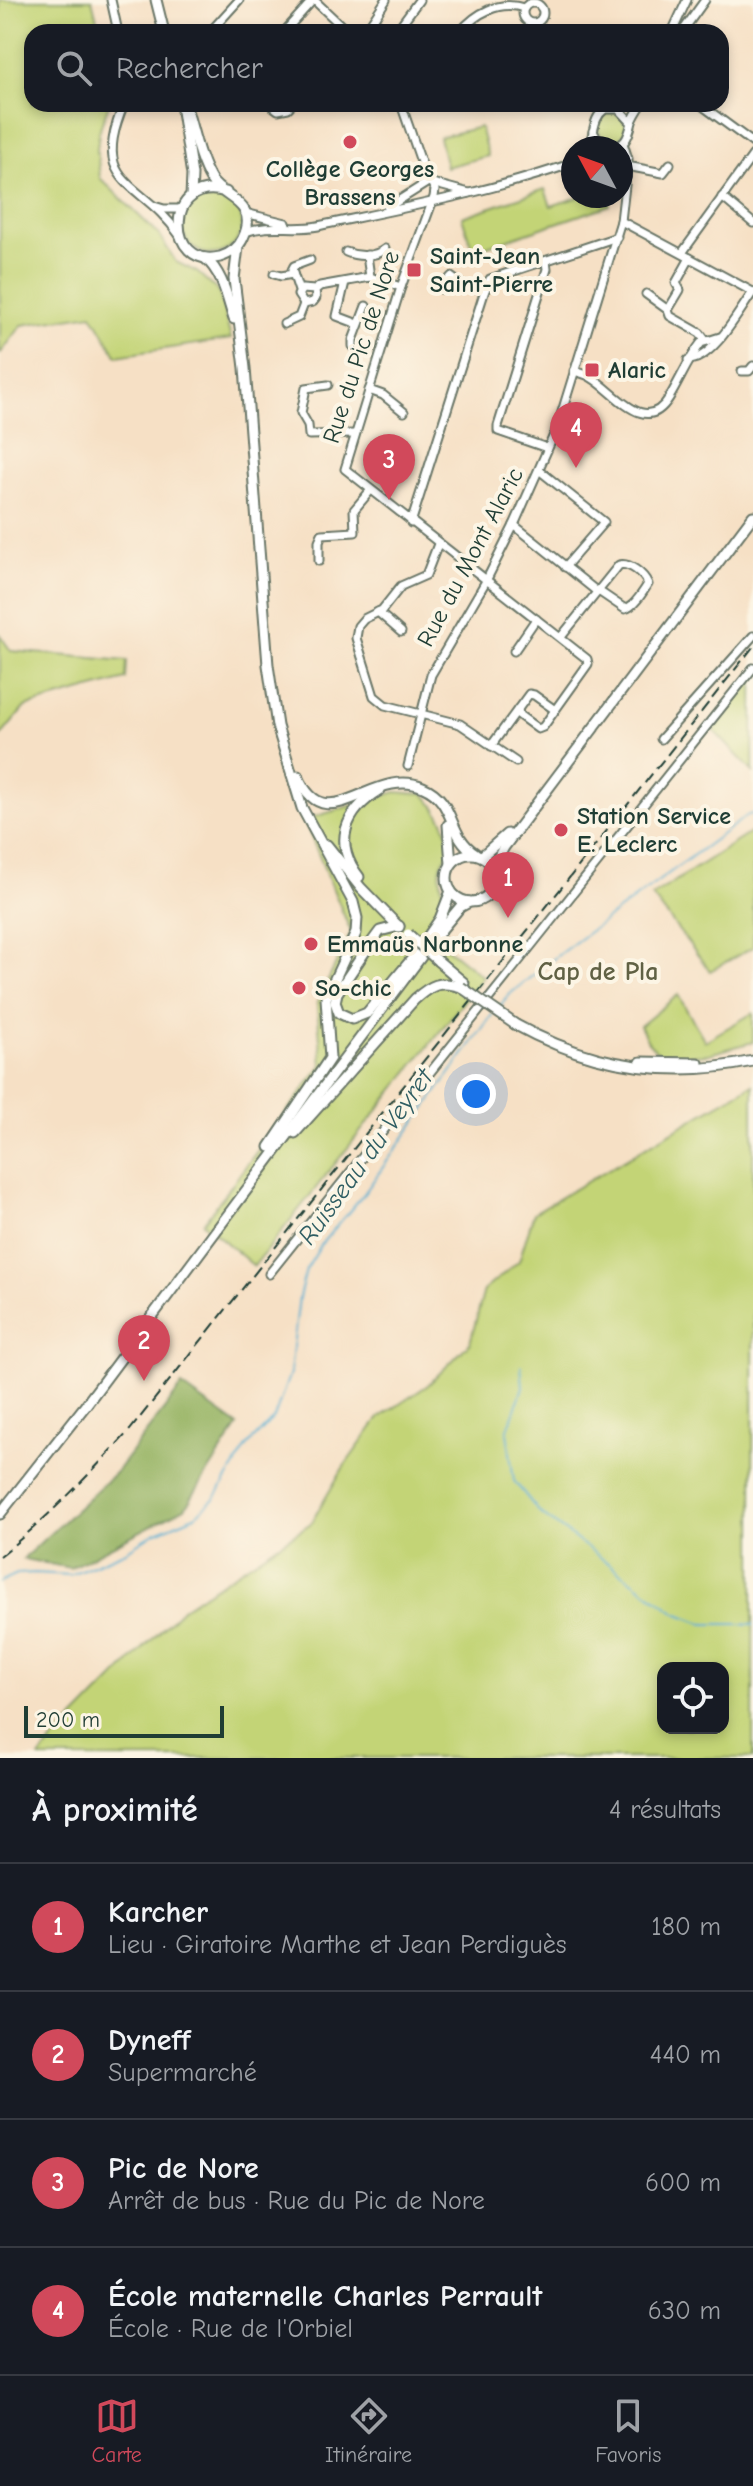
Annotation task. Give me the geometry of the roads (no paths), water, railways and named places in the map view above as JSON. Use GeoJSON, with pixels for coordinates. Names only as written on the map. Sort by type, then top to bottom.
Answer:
{"type":"FeatureCollection","features":[{"type":"Feature","properties":{"kind":"main road"},"geometry":{"type":"LineString","coordinates":[[156,0],[162,24]]}},
{"type":"Feature","properties":{"kind":"main road"},"geometry":{"type":"LineString","coordinates":[[184,112],[192,175],[191,197]]}},
{"type":"Feature","properties":{"kind":"main road"},"geometry":{"type":"LineString","coordinates":[[186,112],[211,180],[237,200],[245,213],[245,232],[238,247],[234,279],[245,368],[268,665],[277,726],[302,808],[353,902],[357,925],[326,998],[330,1058],[270,1147]]}},
{"type":"Feature","properties":{"kind":"main road"},"geometry":{"type":"LineString","coordinates":[[226,192],[207,190],[191,197],[181,209],[178,222],[181,238],[215,268],[239,334]]}},
{"type":"Feature","properties":{"kind":"main road"},"geometry":{"type":"LineString","coordinates":[[204,257],[226,255],[238,247]]}},
{"type":"Feature","properties":{"kind":"main road"},"geometry":{"type":"LineString","coordinates":[[451,864],[461,855],[478,854],[502,840],[753,516]]}},
{"type":"Feature","properties":{"kind":"main road"},"geometry":{"type":"LineString","coordinates":[[268,665],[286,740],[301,784],[310,797],[332,805],[345,803],[376,786],[393,782],[416,784],[440,799],[450,812],[460,841],[492,865],[495,872]]}},
{"type":"Feature","properties":{"kind":"main road"},"geometry":{"type":"LineString","coordinates":[[0,1514],[85,1406],[441,930],[460,907],[489,896],[495,883],[497,860],[504,847],[615,696]]}},
{"type":"Feature","properties":{"kind":"main road"},"geometry":{"type":"LineString","coordinates":[[393,782],[373,794],[354,813],[345,830],[344,846],[353,868],[399,926]]}},
{"type":"Feature","properties":{"kind":"main road"},"geometry":{"type":"LineString","coordinates":[[295,785],[314,824],[335,856],[399,926],[462,985],[544,1040],[601,1060],[645,1068],[707,1069],[753,1058]]}},
{"type":"Feature","properties":{"kind":"main road"},"geometry":{"type":"LineString","coordinates":[[440,799],[450,832],[451,864],[447,879],[451,891],[469,902]]}},
{"type":"Feature","properties":{"kind":"main road"},"geometry":{"type":"LineString","coordinates":[[0,1505],[417,953],[440,919],[451,891]]}},
{"type":"Feature","properties":{"kind":"main road"},"geometry":{"type":"LineString","coordinates":[[399,926],[380,931],[366,950],[337,993],[335,1002],[339,1013],[352,1019],[367,1013],[417,953]]}},
{"type":"Feature","properties":{"kind":"main road"},"geometry":{"type":"LineString","coordinates":[[245,1190],[415,999],[433,985],[443,982],[462,985]]}},
{"type":"Feature","properties":{"kind":"main road"},"geometry":{"type":"LineString","coordinates":[[517,1023],[585,1050],[635,1061],[714,1063],[753,1058]]}},
{"type":"Feature","properties":{"kind":"street"},"geometry":{"type":"LineString","coordinates":[[111,0],[116,24]]}},
{"type":"Feature","properties":{"kind":"street"},"geometry":{"type":"LineString","coordinates":[[217,24],[239,0]]}},
{"type":"Feature","properties":{"kind":"street"},"geometry":{"type":"LineString","coordinates":[[291,24],[313,0],[339,24]]}},
{"type":"Feature","properties":{"kind":"street"},"geometry":{"type":"LineString","coordinates":[[371,24],[386,0]]}},
{"type":"Feature","properties":{"kind":"street"},"geometry":{"type":"LineString","coordinates":[[401,24],[419,0]]}},
{"type":"Feature","properties":{"kind":"street"},"geometry":{"type":"LineString","coordinates":[[482,0],[486,11]]}},
{"type":"Feature","properties":{"kind":"street"},"geometry":{"type":"LineString","coordinates":[[540,6],[548,0]]}},
{"type":"Feature","properties":{"kind":"street"},"geometry":{"type":"LineString","coordinates":[[676,24],[687,0]]}},
{"type":"Feature","properties":{"kind":"street"},"geometry":{"type":"LineString","coordinates":[[688,24],[705,0]]}},
{"type":"Feature","properties":{"kind":"street"},"geometry":{"type":"LineString","coordinates":[[532,2],[540,6],[543,16],[535,23],[525,21],[524,8],[532,2]]}},
{"type":"Feature","properties":{"kind":"street"},"geometry":{"type":"LineString","coordinates":[[468,24],[479,13],[486,11],[514,4],[524,8]]}},
{"type":"Feature","properties":{"kind":"street"},"geometry":{"type":"LineString","coordinates":[[373,21],[378,24]]}},
{"type":"Feature","properties":{"kind":"street"},"geometry":{"type":"LineString","coordinates":[[120,112],[113,128],[111,160],[118,173],[166,218],[181,238]]}},
{"type":"Feature","properties":{"kind":"street"},"geometry":{"type":"LineString","coordinates":[[404,112],[427,183]]}},
{"type":"Feature","properties":{"kind":"street"},"geometry":{"type":"LineString","coordinates":[[591,136],[595,119],[601,112]]}},
{"type":"Feature","properties":{"kind":"street"},"geometry":{"type":"LineString","coordinates":[[623,112],[632,124]]}},
{"type":"Feature","properties":{"kind":"street"},"geometry":{"type":"LineString","coordinates":[[628,136],[638,112]]}},
{"type":"Feature","properties":{"kind":"street"},"geometry":{"type":"LineString","coordinates":[[711,112],[753,143]]}},
{"type":"Feature","properties":{"kind":"street"},"geometry":{"type":"LineString","coordinates":[[593,131],[596,136]]}},
{"type":"Feature","properties":{"kind":"street"},"geometry":{"type":"LineString","coordinates":[[682,253],[753,155]]}},
{"type":"Feature","properties":{"kind":"street"},"geometry":{"type":"LineString","coordinates":[[633,167],[663,173],[670,164]]}},
{"type":"Feature","properties":{"kind":"street"},"geometry":{"type":"LineString","coordinates":[[245,232],[270,226],[312,227],[430,203],[472,194],[561,167]]}},
{"type":"Feature","properties":{"kind":"street"},"geometry":{"type":"LineString","coordinates":[[378,213],[427,183],[472,194]]}},
{"type":"Feature","properties":{"kind":"street","name":"Rue du Pic de Nore"},"geometry":{"type":"LineString","coordinates":[[427,183],[435,190],[401,287],[345,469],[587,659],[588,664],[555,710]]}},
{"type":"Feature","properties":{"kind":"street"},"geometry":{"type":"LineString","coordinates":[[722,197],[753,223]]}},
{"type":"Feature","properties":{"kind":"street"},"geometry":{"type":"LineString","coordinates":[[148,203],[164,209],[181,209]]}},
{"type":"Feature","properties":{"kind":"street","name":"Rue du Mont Alaric"},"geometry":{"type":"LineString","coordinates":[[408,766],[431,675],[486,581],[557,428],[617,237],[622,208]]}},
{"type":"Feature","properties":{"kind":"street"},"geometry":{"type":"LineString","coordinates":[[245,213],[296,226]]}},
{"type":"Feature","properties":{"kind":"street"},"geometry":{"type":"LineString","coordinates":[[621,221],[753,292],[709,353],[697,360],[688,360]]}},
{"type":"Feature","properties":{"kind":"street"},"geometry":{"type":"LineString","coordinates":[[411,523],[490,279],[617,237]]}},
{"type":"Feature","properties":{"kind":"street"},"geometry":{"type":"LineString","coordinates":[[346,252],[367,255],[379,254],[385,249]]}},
{"type":"Feature","properties":{"kind":"street"},"geometry":{"type":"LineString","coordinates":[[367,255],[370,277]]}},
{"type":"Feature","properties":{"kind":"street"},"geometry":{"type":"LineString","coordinates":[[668,310],[680,290],[676,283],[690,258]]}},
{"type":"Feature","properties":{"kind":"street"},"geometry":{"type":"LineString","coordinates":[[304,304],[298,299],[294,266],[310,260]]}},
{"type":"Feature","properties":{"kind":"street"},"geometry":{"type":"LineString","coordinates":[[546,261],[547,269],[498,431],[547,448]]}},
{"type":"Feature","properties":{"kind":"street"},"geometry":{"type":"LineString","coordinates":[[274,274],[293,274]]}},
{"type":"Feature","properties":{"kind":"street"},"geometry":{"type":"LineString","coordinates":[[315,290],[320,286],[370,277],[401,287]]}},
{"type":"Feature","properties":{"kind":"street"},"geometry":{"type":"LineString","coordinates":[[441,289],[451,277],[462,285],[485,290]]}},
{"type":"Feature","properties":{"kind":"street"},"geometry":{"type":"LineString","coordinates":[[345,282],[337,316],[358,324]]}},
{"type":"Feature","properties":{"kind":"street"},"geometry":{"type":"LineString","coordinates":[[299,291],[309,287],[315,290]]}},
{"type":"Feature","properties":{"kind":"street"},"geometry":{"type":"LineString","coordinates":[[304,304],[313,302],[315,290]]}},
{"type":"Feature","properties":{"kind":"street"},"geometry":{"type":"LineString","coordinates":[[646,294],[668,310],[670,316],[700,333],[706,341]]}},
{"type":"Feature","properties":{"kind":"street"},"geometry":{"type":"LineString","coordinates":[[284,324],[299,317],[304,304]]}},
{"type":"Feature","properties":{"kind":"street"},"geometry":{"type":"LineString","coordinates":[[353,346],[366,306]]}},
{"type":"Feature","properties":{"kind":"street"},"geometry":{"type":"LineString","coordinates":[[574,371],[591,377],[631,409],[647,415],[662,408],[688,360],[701,343],[720,337]]}},
{"type":"Feature","properties":{"kind":"street"},"geometry":{"type":"LineString","coordinates":[[742,371],[749,371],[753,366]]}},
{"type":"Feature","properties":{"kind":"street"},"geometry":{"type":"LineString","coordinates":[[328,385],[306,388],[301,413],[308,425],[309,435],[355,434]]}},
{"type":"Feature","properties":{"kind":"street"},"geometry":{"type":"LineString","coordinates":[[369,390],[383,395],[404,412]]}},
{"type":"Feature","properties":{"kind":"street"},"geometry":{"type":"LineString","coordinates":[[539,470],[604,522],[565,567]]}},
{"type":"Feature","properties":{"kind":"street"},"geometry":{"type":"LineString","coordinates":[[319,561],[322,534],[355,532],[354,510],[370,491]]}},
{"type":"Feature","properties":{"kind":"street"},"geometry":{"type":"LineString","coordinates":[[514,525],[565,567],[598,591],[625,609],[630,608],[648,584],[646,579],[623,563],[619,565],[598,591],[561,637]]}},
{"type":"Feature","properties":{"kind":"street"},"geometry":{"type":"LineString","coordinates":[[438,544],[426,575],[401,586],[378,612],[358,626],[356,638],[374,696],[385,705],[460,724],[516,762]]}},
{"type":"Feature","properties":{"kind":"street"},"geometry":{"type":"LineString","coordinates":[[378,612],[401,632]]}},
{"type":"Feature","properties":{"kind":"street"},"geometry":{"type":"LineString","coordinates":[[514,651],[536,619]]}},
{"type":"Feature","properties":{"kind":"street"},"geometry":{"type":"LineString","coordinates":[[661,739],[753,636]]}},
{"type":"Feature","properties":{"kind":"street"},"geometry":{"type":"LineString","coordinates":[[269,1274],[753,668]]}},
{"type":"Feature","properties":{"kind":"street"},"geometry":{"type":"LineString","coordinates":[[491,746],[518,709],[529,694],[555,710],[538,729],[519,715],[518,709]]}},
{"type":"Feature","properties":{"kind":"waterway","name":"Ruisseau du Veyret"},"geometry":{"type":"LineString","coordinates":[[499,1007],[511,993],[562,952],[753,814]]}},
{"type":"Feature","properties":{"kind":"waterway","name":"Ruisseau du Veyret"},"geometry":{"type":"LineString","coordinates":[[0,1582],[17,1574],[69,1575],[126,1551],[154,1533],[195,1516],[215,1498],[248,1445],[274,1418],[290,1373],[299,1297],[306,1270],[323,1242],[363,1195],[492,1015]]}},
{"type":"Feature","properties":{"kind":"waterway"},"geometry":{"type":"LineString","coordinates":[[521,1366],[523,1387],[507,1432],[514,1481],[540,1513],[676,1613],[705,1624],[753,1624]]}},
{"type":"Feature","properties":{"kind":"railway"},"geometry":{"type":"LineString","coordinates":[[0,1556],[68,1496],[130,1430],[753,647]]}},
{"type":"Feature","properties":{"kind":"place","name":"Collège Georges Brassens"},"geometry":{"type":"Point","coordinates":[350,142]}},
{"type":"Feature","properties":{"kind":"place","name":"Saint-Jean Saint-Pierre"},"geometry":{"type":"Point","coordinates":[414,270]}},
{"type":"Feature","properties":{"kind":"place","name":"Alaric"},"geometry":{"type":"Point","coordinates":[592,370]}},
{"type":"Feature","properties":{"kind":"place","name":"École maternelle Charles Perrault"},"geometry":{"type":"Point","coordinates":[576,468]}},
{"type":"Feature","properties":{"kind":"place","name":"Pic de Nore"},"geometry":{"type":"Point","coordinates":[389,500]}},
{"type":"Feature","properties":{"kind":"place","name":"Station Service E. Leclerc"},"geometry":{"type":"Point","coordinates":[561,830]}},
{"type":"Feature","properties":{"kind":"place","name":"Karcher"},"geometry":{"type":"Point","coordinates":[508,918]}},
{"type":"Feature","properties":{"kind":"place","name":"Emmaüs Narbonne"},"geometry":{"type":"Point","coordinates":[311,944]}},
{"type":"Feature","properties":{"kind":"place","name":"So-chic"},"geometry":{"type":"Point","coordinates":[299,988]}},
{"type":"Feature","properties":{"kind":"place","name":"Dyneff"},"geometry":{"type":"Point","coordinates":[144,1381]}},
{"type":"Feature","properties":{"kind":"district","name":"Cap de Pla"},"geometry":{"type":"Point","coordinates":[598,972]}}]}
